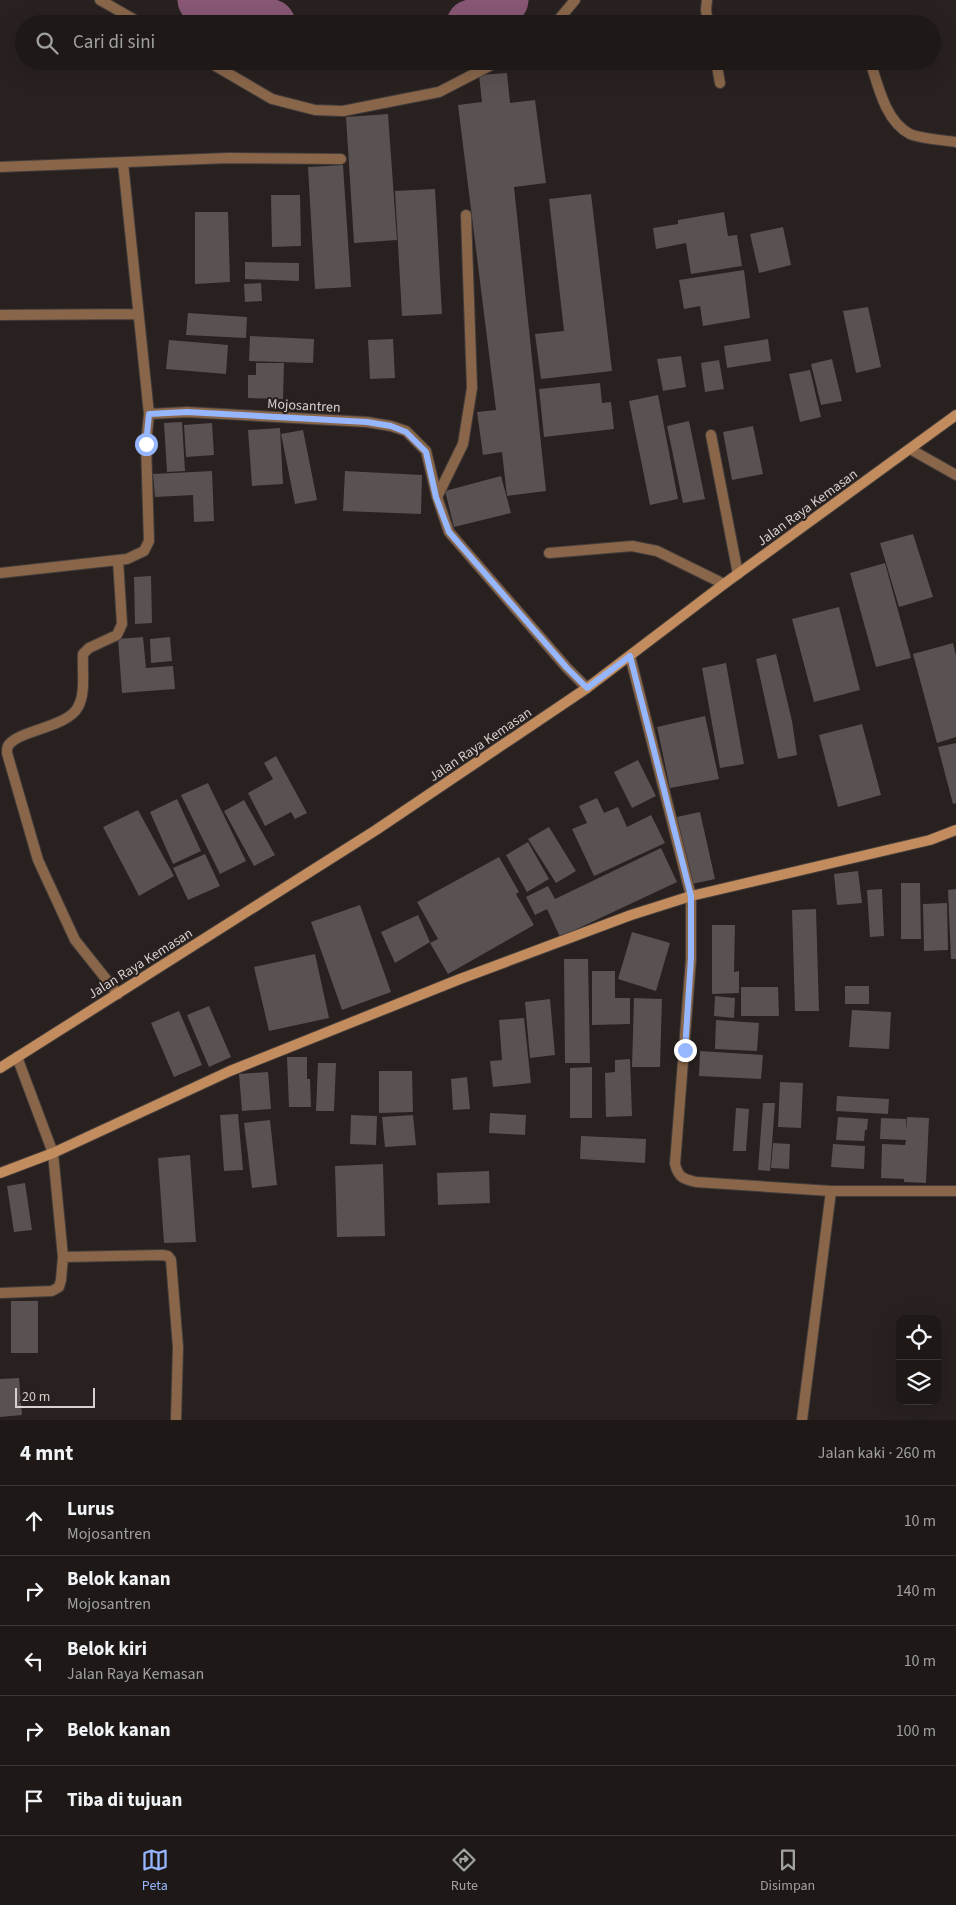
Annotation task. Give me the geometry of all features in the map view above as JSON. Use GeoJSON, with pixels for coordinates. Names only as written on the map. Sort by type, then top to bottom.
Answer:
{"type":"FeatureCollection","features":[{"type":"Feature","properties":{"kind":"main road","name":"Jalan Raya Kemasan"},"geometry":{"type":"LineString","coordinates":[[0,1068],[376,830],[587,688],[724,584],[956,415]]}},
{"type":"Feature","properties":{"kind":"main road"},"geometry":{"type":"LineString","coordinates":[[0,1173],[53,1153],[230,1071],[460,978],[631,914],[691,896],[930,840],[956,830]]}},
{"type":"Feature","properties":{"kind":"street"},"geometry":{"type":"LineString","coordinates":[[100,0],[126,15]]}},
{"type":"Feature","properties":{"kind":"street"},"geometry":{"type":"LineString","coordinates":[[562,15],[575,0]]}},
{"type":"Feature","properties":{"kind":"street"},"geometry":{"type":"LineString","coordinates":[[707,0],[707,15]]}},
{"type":"Feature","properties":{"kind":"street"},"geometry":{"type":"LineString","coordinates":[[222,70],[272,99],[315,110],[343,111],[439,92],[482,70]]}},
{"type":"Feature","properties":{"kind":"street"},"geometry":{"type":"LineString","coordinates":[[718,70],[720,83]]}},
{"type":"Feature","properties":{"kind":"street"},"geometry":{"type":"LineString","coordinates":[[873,70],[884,101],[897,124],[911,134],[956,142]]}},
{"type":"Feature","properties":{"kind":"street"},"geometry":{"type":"LineString","coordinates":[[0,167],[228,158],[341,159]]}},
{"type":"Feature","properties":{"kind":"street"},"geometry":{"type":"LineString","coordinates":[[0,573],[118,560],[138,555],[144,551],[149,541],[146,444],[149,414],[123,163]]}},
{"type":"Feature","properties":{"kind":"street"},"geometry":{"type":"LineString","coordinates":[[436,497],[463,444],[472,388],[466,215]]}},
{"type":"Feature","properties":{"kind":"street"},"geometry":{"type":"LineString","coordinates":[[0,315],[138,314]]}},
{"type":"Feature","properties":{"kind":"street","name":"Mojosantren"},"geometry":{"type":"LineString","coordinates":[[149,414],[187,412],[348,421],[391,426],[406,432],[426,452],[436,497],[449,532],[567,668],[587,688]]}},
{"type":"Feature","properties":{"kind":"street"},"geometry":{"type":"LineString","coordinates":[[711,435],[738,574]]}},
{"type":"Feature","properties":{"kind":"street"},"geometry":{"type":"LineString","coordinates":[[910,449],[956,475]]}},
{"type":"Feature","properties":{"kind":"street"},"geometry":{"type":"LineString","coordinates":[[549,553],[632,546],[657,552],[724,584]]}},
{"type":"Feature","properties":{"kind":"street"},"geometry":{"type":"LineString","coordinates":[[118,560],[122,624],[117,634],[89,648],[83,654],[82,698],[79,706],[75,712],[55,724],[16,739],[8,745],[7,753],[38,860],[74,940],[118,994]]}},
{"type":"Feature","properties":{"kind":"street"},"geometry":{"type":"LineString","coordinates":[[630,656],[691,896],[691,958],[675,1164],[676,1172],[682,1178],[696,1182],[831,1190],[956,1191]]}},
{"type":"Feature","properties":{"kind":"street"},"geometry":{"type":"LineString","coordinates":[[0,1293],[52,1291],[61,1280],[63,1257],[53,1153],[17,1057]]}},
{"type":"Feature","properties":{"kind":"street"},"geometry":{"type":"LineString","coordinates":[[802,1420],[831,1190]]}},
{"type":"Feature","properties":{"kind":"street"},"geometry":{"type":"LineString","coordinates":[[63,1257],[162,1255],[168,1256],[171,1260],[178,1347],[176,1420]]}},
{"type":"Feature","properties":{"kind":"building"},"geometry":{"type":"Polygon","coordinates":[[[507,73],[510,103],[535,100],[546,183],[514,187],[546,491],[507,496],[502,452],[483,455],[477,412],[496,410],[458,105],[482,102],[479,75],[507,73]]]}},
{"type":"Feature","properties":{"kind":"building"},"geometry":{"type":"Polygon","coordinates":[[[388,114],[397,240],[354,243],[346,117],[388,114]]]}},
{"type":"Feature","properties":{"kind":"building"},"geometry":{"type":"Polygon","coordinates":[[[343,165],[351,287],[315,289],[308,167],[343,165]]]}},
{"type":"Feature","properties":{"kind":"building"},"geometry":{"type":"Polygon","coordinates":[[[435,189],[442,314],[402,316],[395,191],[435,189]]]}},
{"type":"Feature","properties":{"kind":"building"},"geometry":{"type":"Polygon","coordinates":[[[591,194],[612,371],[541,379],[535,334],[564,331],[549,199],[591,194]]]}},
{"type":"Feature","properties":{"kind":"building"},"geometry":{"type":"Polygon","coordinates":[[[271,195],[300,195],[301,246],[272,247],[271,195]]]}},
{"type":"Feature","properties":{"kind":"building"},"geometry":{"type":"Polygon","coordinates":[[[195,212],[228,212],[230,282],[195,284],[195,212]]]}},
{"type":"Feature","properties":{"kind":"building"},"geometry":{"type":"Polygon","coordinates":[[[724,212],[728,236],[737,235],[742,266],[691,274],[686,243],[656,249],[653,228],[678,224],[678,220],[724,212]]]}},
{"type":"Feature","properties":{"kind":"building"},"geometry":{"type":"Polygon","coordinates":[[[783,227],[791,265],[759,273],[750,234],[783,227]]]}},
{"type":"Feature","properties":{"kind":"building"},"geometry":{"type":"Polygon","coordinates":[[[245,262],[299,263],[299,281],[245,279],[245,262]]]}},
{"type":"Feature","properties":{"kind":"building"},"geometry":{"type":"Polygon","coordinates":[[[744,270],[750,318],[703,326],[700,306],[684,309],[679,280],[744,270]]]}},
{"type":"Feature","properties":{"kind":"building"},"geometry":{"type":"Polygon","coordinates":[[[261,283],[262,301],[245,302],[244,284],[261,283]]]}},
{"type":"Feature","properties":{"kind":"building"},"geometry":{"type":"Polygon","coordinates":[[[868,307],[881,367],[856,373],[843,311],[868,307]]]}},
{"type":"Feature","properties":{"kind":"building"},"geometry":{"type":"Polygon","coordinates":[[[188,313],[247,317],[246,338],[186,335],[188,313]]]}},
{"type":"Feature","properties":{"kind":"building"},"geometry":{"type":"Polygon","coordinates":[[[250,336],[314,339],[313,363],[249,361],[250,336]]]}},
{"type":"Feature","properties":{"kind":"building"},"geometry":{"type":"Polygon","coordinates":[[[393,339],[395,378],[370,379],[368,340],[393,339]]]}},
{"type":"Feature","properties":{"kind":"building"},"geometry":{"type":"Polygon","coordinates":[[[768,339],[771,361],[727,368],[724,346],[768,339]]]}},
{"type":"Feature","properties":{"kind":"building"},"geometry":{"type":"Polygon","coordinates":[[[169,340],[228,345],[226,374],[166,369],[169,340]]]}},
{"type":"Feature","properties":{"kind":"building"},"geometry":{"type":"Polygon","coordinates":[[[681,356],[686,387],[663,391],[657,359],[681,356]]]}},
{"type":"Feature","properties":{"kind":"building"},"geometry":{"type":"Polygon","coordinates":[[[832,359],[842,401],[821,405],[811,364],[832,359]]]}},
{"type":"Feature","properties":{"kind":"building"},"geometry":{"type":"Polygon","coordinates":[[[719,360],[724,389],[705,392],[701,363],[719,360]]]}},
{"type":"Feature","properties":{"kind":"building"},"geometry":{"type":"Polygon","coordinates":[[[256,363],[284,363],[283,399],[248,398],[248,375],[256,375],[256,363]]]}},
{"type":"Feature","properties":{"kind":"building"},"geometry":{"type":"Polygon","coordinates":[[[810,370],[821,417],[800,422],[789,374],[810,370]]]}},
{"type":"Feature","properties":{"kind":"building"},"geometry":{"type":"Polygon","coordinates":[[[600,383],[602,403],[611,402],[614,429],[544,437],[539,389],[600,383]]]}},
{"type":"Feature","properties":{"kind":"building"},"geometry":{"type":"Polygon","coordinates":[[[658,395],[678,499],[650,505],[629,401],[658,395]]]}},
{"type":"Feature","properties":{"kind":"building"},"geometry":{"type":"Polygon","coordinates":[[[689,421],[705,499],[683,503],[667,426],[689,421]]]}},
{"type":"Feature","properties":{"kind":"building"},"geometry":{"type":"Polygon","coordinates":[[[182,422],[185,471],[167,472],[164,423],[182,422]]]}},
{"type":"Feature","properties":{"kind":"building"},"geometry":{"type":"Polygon","coordinates":[[[212,423],[214,455],[186,457],[184,425],[212,423]]]}},
{"type":"Feature","properties":{"kind":"building"},"geometry":{"type":"Polygon","coordinates":[[[753,426],[763,474],[732,480],[723,432],[753,426]]]}},
{"type":"Feature","properties":{"kind":"building"},"geometry":{"type":"Polygon","coordinates":[[[280,428],[283,484],[252,486],[248,430],[280,428]]]}},
{"type":"Feature","properties":{"kind":"building"},"geometry":{"type":"Polygon","coordinates":[[[303,430],[317,500],[295,504],[281,434],[303,430]]]}},
{"type":"Feature","properties":{"kind":"building"},"geometry":{"type":"Polygon","coordinates":[[[212,471],[214,521],[194,522],[193,495],[155,497],[153,474],[212,471]]]}},
{"type":"Feature","properties":{"kind":"building"},"geometry":{"type":"Polygon","coordinates":[[[345,471],[422,475],[421,514],[343,511],[345,471]]]}},
{"type":"Feature","properties":{"kind":"building"},"geometry":{"type":"Polygon","coordinates":[[[501,476],[511,513],[454,527],[445,491],[501,476]]]}},
{"type":"Feature","properties":{"kind":"building"},"geometry":{"type":"Polygon","coordinates":[[[913,534],[933,597],[899,607],[880,543],[913,534]]]}},
{"type":"Feature","properties":{"kind":"building"},"geometry":{"type":"Polygon","coordinates":[[[885,563],[911,658],[876,667],[850,573],[885,563]]]}},
{"type":"Feature","properties":{"kind":"building"},"geometry":{"type":"Polygon","coordinates":[[[151,576],[152,623],[135,624],[134,577],[151,576]]]}},
{"type":"Feature","properties":{"kind":"building"},"geometry":{"type":"Polygon","coordinates":[[[839,607],[860,690],[814,702],[792,619],[839,607]]]}},
{"type":"Feature","properties":{"kind":"building"},"geometry":{"type":"Polygon","coordinates":[[[143,637],[146,668],[173,666],[175,689],[122,693],[118,639],[143,637]]]}},
{"type":"Feature","properties":{"kind":"building"},"geometry":{"type":"Polygon","coordinates":[[[170,637],[172,661],[151,663],[150,639],[170,637]]]}},
{"type":"Feature","properties":{"kind":"building"},"geometry":{"type":"Polygon","coordinates":[[[953,643],[956,656],[956,737],[937,743],[913,654],[953,643]]]}},
{"type":"Feature","properties":{"kind":"building"},"geometry":{"type":"Polygon","coordinates":[[[776,654],[792,721],[797,755],[778,759],[756,659],[776,654]]]}},
{"type":"Feature","properties":{"kind":"building"},"geometry":{"type":"Polygon","coordinates":[[[726,663],[744,764],[720,768],[702,668],[726,663]]]}},
{"type":"Feature","properties":{"kind":"building"},"geometry":{"type":"Polygon","coordinates":[[[705,716],[719,779],[670,788],[657,727],[705,716]]]}},
{"type":"Feature","properties":{"kind":"building"},"geometry":{"type":"Polygon","coordinates":[[[862,724],[881,795],[838,807],[819,735],[862,724]]]}},
{"type":"Feature","properties":{"kind":"building"},"geometry":{"type":"Polygon","coordinates":[[[956,743],[956,803],[953,804],[938,747],[956,743]]]}},
{"type":"Feature","properties":{"kind":"building"},"geometry":{"type":"Polygon","coordinates":[[[276,756],[307,813],[295,819],[291,812],[265,826],[248,793],[273,779],[264,763],[276,756]]]}},
{"type":"Feature","properties":{"kind":"building"},"geometry":{"type":"Polygon","coordinates":[[[638,760],[656,796],[632,808],[614,772],[638,760]]]}},
{"type":"Feature","properties":{"kind":"building"},"geometry":{"type":"Polygon","coordinates":[[[208,783],[246,861],[220,874],[181,795],[208,783]]]}},
{"type":"Feature","properties":{"kind":"building"},"geometry":{"type":"Polygon","coordinates":[[[597,798],[604,813],[618,807],[627,827],[651,815],[665,843],[594,876],[572,829],[587,823],[579,806],[597,798]]]}},
{"type":"Feature","properties":{"kind":"building"},"geometry":{"type":"Polygon","coordinates":[[[177,799],[201,851],[173,864],[150,812],[177,799]]]}},
{"type":"Feature","properties":{"kind":"building"},"geometry":{"type":"Polygon","coordinates":[[[244,800],[275,855],[254,866],[224,811],[244,800]]]}},
{"type":"Feature","properties":{"kind":"building"},"geometry":{"type":"Polygon","coordinates":[[[138,810],[174,876],[139,896],[103,827],[138,810]]]}},
{"type":"Feature","properties":{"kind":"building"},"geometry":{"type":"Polygon","coordinates":[[[700,812],[715,879],[692,884],[677,817],[700,812]]]}},
{"type":"Feature","properties":{"kind":"building"},"geometry":{"type":"Polygon","coordinates":[[[549,827],[576,871],[556,883],[528,839],[549,827]]]}},
{"type":"Feature","properties":{"kind":"building"},"geometry":{"type":"Polygon","coordinates":[[[528,842],[549,879],[527,892],[506,855],[528,842]]]}},
{"type":"Feature","properties":{"kind":"building"},"geometry":{"type":"Polygon","coordinates":[[[661,848],[677,882],[560,937],[547,909],[535,915],[526,897],[548,886],[555,899],[661,848]]]}},
{"type":"Feature","properties":{"kind":"building"},"geometry":{"type":"Polygon","coordinates":[[[205,854],[220,886],[188,900],[173,868],[205,854]]]}},
{"type":"Feature","properties":{"kind":"building"},"geometry":{"type":"Polygon","coordinates":[[[499,857],[519,892],[516,894],[534,925],[448,974],[430,943],[438,939],[417,902],[499,857]]]}},
{"type":"Feature","properties":{"kind":"building"},"geometry":{"type":"Polygon","coordinates":[[[858,871],[862,903],[837,905],[834,874],[858,871]]]}},
{"type":"Feature","properties":{"kind":"building"},"geometry":{"type":"Polygon","coordinates":[[[901,883],[920,883],[921,939],[901,939],[901,883]]]}},
{"type":"Feature","properties":{"kind":"building"},"geometry":{"type":"Polygon","coordinates":[[[882,889],[884,936],[870,937],[867,890],[882,889]]]}},
{"type":"Feature","properties":{"kind":"building"},"geometry":{"type":"Polygon","coordinates":[[[956,889],[956,959],[951,959],[948,890],[956,889]]]}},
{"type":"Feature","properties":{"kind":"building"},"geometry":{"type":"Polygon","coordinates":[[[947,903],[948,950],[924,951],[923,904],[947,903]]]}},
{"type":"Feature","properties":{"kind":"building"},"geometry":{"type":"Polygon","coordinates":[[[360,905],[391,992],[342,1010],[311,922],[360,905]]]}},
{"type":"Feature","properties":{"kind":"building"},"geometry":{"type":"Polygon","coordinates":[[[816,909],[819,1011],[795,1011],[792,910],[816,909]]]}},
{"type":"Feature","properties":{"kind":"building"},"geometry":{"type":"Polygon","coordinates":[[[418,915],[430,942],[395,963],[381,932],[418,915]]]}},
{"type":"Feature","properties":{"kind":"building"},"geometry":{"type":"Polygon","coordinates":[[[712,925],[735,925],[734,972],[739,971],[739,993],[712,994],[712,925]]]}},
{"type":"Feature","properties":{"kind":"building"},"geometry":{"type":"Polygon","coordinates":[[[632,932],[670,943],[656,991],[618,979],[632,932]]]}},
{"type":"Feature","properties":{"kind":"building"},"geometry":{"type":"Polygon","coordinates":[[[315,954],[329,1018],[269,1031],[254,967],[315,954]]]}},
{"type":"Feature","properties":{"kind":"building"},"geometry":{"type":"Polygon","coordinates":[[[564,959],[588,959],[590,1063],[565,1063],[564,959]]]}},
{"type":"Feature","properties":{"kind":"building"},"geometry":{"type":"Polygon","coordinates":[[[592,971],[615,971],[615,998],[630,998],[630,1024],[592,1025],[592,971]]]}},
{"type":"Feature","properties":{"kind":"building"},"geometry":{"type":"Polygon","coordinates":[[[845,986],[869,986],[869,1004],[845,1004],[845,986]]]}},
{"type":"Feature","properties":{"kind":"building"},"geometry":{"type":"Polygon","coordinates":[[[741,987],[778,987],[779,1016],[741,1016],[741,987]]]}},
{"type":"Feature","properties":{"kind":"building"},"geometry":{"type":"Polygon","coordinates":[[[715,996],[735,998],[734,1018],[714,1016],[715,996]]]}},
{"type":"Feature","properties":{"kind":"building"},"geometry":{"type":"Polygon","coordinates":[[[634,998],[662,999],[660,1067],[632,1067],[634,998]]]}},
{"type":"Feature","properties":{"kind":"building"},"geometry":{"type":"Polygon","coordinates":[[[550,999],[555,1055],[530,1058],[525,1002],[550,999]]]}},
{"type":"Feature","properties":{"kind":"building"},"geometry":{"type":"Polygon","coordinates":[[[209,1006],[231,1057],[209,1067],[187,1015],[209,1006]]]}},
{"type":"Feature","properties":{"kind":"building"},"geometry":{"type":"Polygon","coordinates":[[[852,1010],[891,1012],[889,1049],[849,1047],[852,1010]]]}},
{"type":"Feature","properties":{"kind":"building"},"geometry":{"type":"Polygon","coordinates":[[[179,1011],[202,1065],[174,1077],[151,1023],[179,1011]]]}},
{"type":"Feature","properties":{"kind":"building"},"geometry":{"type":"Polygon","coordinates":[[[524,1018],[531,1083],[493,1087],[490,1061],[502,1060],[499,1020],[524,1018]]]}},
{"type":"Feature","properties":{"kind":"building"},"geometry":{"type":"Polygon","coordinates":[[[716,1020],[759,1023],[757,1051],[715,1049],[716,1020]]]}},
{"type":"Feature","properties":{"kind":"building"},"geometry":{"type":"Polygon","coordinates":[[[700,1051],[763,1055],[761,1079],[699,1076],[700,1051]]]}},
{"type":"Feature","properties":{"kind":"building"},"geometry":{"type":"Polygon","coordinates":[[[287,1057],[307,1057],[307,1079],[310,1079],[311,1107],[289,1107],[287,1057]]]}},
{"type":"Feature","properties":{"kind":"building"},"geometry":{"type":"Polygon","coordinates":[[[630,1059],[632,1116],[606,1117],[605,1073],[615,1072],[615,1060],[630,1059]]]}},
{"type":"Feature","properties":{"kind":"building"},"geometry":{"type":"Polygon","coordinates":[[[318,1063],[336,1063],[334,1111],[316,1111],[318,1063]]]}},
{"type":"Feature","properties":{"kind":"building"},"geometry":{"type":"Polygon","coordinates":[[[592,1067],[592,1118],[570,1118],[570,1068],[592,1067]]]}},
{"type":"Feature","properties":{"kind":"building"},"geometry":{"type":"Polygon","coordinates":[[[379,1071],[412,1071],[413,1112],[379,1113],[379,1071]]]}},
{"type":"Feature","properties":{"kind":"building"},"geometry":{"type":"Polygon","coordinates":[[[268,1072],[271,1109],[242,1111],[239,1074],[268,1072]]]}},
{"type":"Feature","properties":{"kind":"building"},"geometry":{"type":"Polygon","coordinates":[[[467,1077],[470,1109],[453,1110],[451,1079],[467,1077]]]}},
{"type":"Feature","properties":{"kind":"building"},"geometry":{"type":"Polygon","coordinates":[[[780,1082],[803,1083],[801,1128],[778,1127],[780,1082]]]}},
{"type":"Feature","properties":{"kind":"building"},"geometry":{"type":"Polygon","coordinates":[[[837,1096],[889,1099],[888,1114],[836,1111],[837,1096]]]}},
{"type":"Feature","properties":{"kind":"building"},"geometry":{"type":"Polygon","coordinates":[[[763,1103],[775,1103],[770,1171],[758,1170],[763,1103]]]}},
{"type":"Feature","properties":{"kind":"building"},"geometry":{"type":"Polygon","coordinates":[[[736,1108],[749,1109],[746,1151],[733,1151],[736,1108]]]}},
{"type":"Feature","properties":{"kind":"building"},"geometry":{"type":"Polygon","coordinates":[[[490,1113],[526,1115],[525,1135],[489,1133],[490,1113]]]}},
{"type":"Feature","properties":{"kind":"building"},"geometry":{"type":"Polygon","coordinates":[[[238,1114],[243,1170],[224,1171],[220,1115],[238,1114]]]}},
{"type":"Feature","properties":{"kind":"building"},"geometry":{"type":"Polygon","coordinates":[[[351,1115],[377,1116],[376,1145],[350,1144],[351,1115]]]}},
{"type":"Feature","properties":{"kind":"building"},"geometry":{"type":"Polygon","coordinates":[[[413,1115],[416,1145],[385,1147],[382,1117],[413,1115]]]}},
{"type":"Feature","properties":{"kind":"building"},"geometry":{"type":"Polygon","coordinates":[[[838,1117],[868,1119],[864,1141],[836,1140],[838,1117]]]}},
{"type":"Feature","properties":{"kind":"building"},"geometry":{"type":"Polygon","coordinates":[[[907,1117],[929,1118],[926,1183],[904,1182],[904,1179],[881,1178],[882,1144],[905,1145],[906,1140],[880,1139],[881,1118],[906,1119],[906,1131],[907,1117]]]}},
{"type":"Feature","properties":{"kind":"building"},"geometry":{"type":"Polygon","coordinates":[[[270,1120],[277,1185],[252,1188],[244,1123],[270,1120]]]}},
{"type":"Feature","properties":{"kind":"building"},"geometry":{"type":"Polygon","coordinates":[[[581,1136],[646,1139],[645,1163],[580,1159],[581,1136]]]}},
{"type":"Feature","properties":{"kind":"building"},"geometry":{"type":"Polygon","coordinates":[[[773,1143],[790,1144],[789,1169],[771,1168],[773,1143]]]}},
{"type":"Feature","properties":{"kind":"building"},"geometry":{"type":"Polygon","coordinates":[[[833,1144],[865,1146],[864,1169],[831,1167],[833,1144]]]}},
{"type":"Feature","properties":{"kind":"building"},"geometry":{"type":"Polygon","coordinates":[[[190,1155],[196,1242],[164,1243],[158,1158],[190,1155]]]}},
{"type":"Feature","properties":{"kind":"building"},"geometry":{"type":"Polygon","coordinates":[[[383,1164],[385,1236],[337,1237],[335,1166],[383,1164]]]}},
{"type":"Feature","properties":{"kind":"building"},"geometry":{"type":"Polygon","coordinates":[[[489,1171],[490,1203],[438,1205],[437,1173],[489,1171]]]}},
{"type":"Feature","properties":{"kind":"building"},"geometry":{"type":"Polygon","coordinates":[[[25,1183],[32,1230],[14,1232],[7,1186],[25,1183]]]}},
{"type":"Feature","properties":{"kind":"building"},"geometry":{"type":"Polygon","coordinates":[[[11,1301],[38,1301],[38,1353],[11,1353],[11,1301]]]}},
{"type":"Feature","properties":{"kind":"building"},"geometry":{"type":"Polygon","coordinates":[[[19,1378],[22,1415],[0,1417],[0,1379],[19,1378]]]}},
{"type":"Feature","properties":{"kind":"waterway"},"geometry":{"type":"LineString","coordinates":[[202,0],[245,15]]}},
{"type":"Feature","properties":{"kind":"waterway"},"geometry":{"type":"LineString","coordinates":[[486,15],[504,0]]}},
{"type":"Feature","properties":{"kind":"route"},"geometry":{"type":"LineString","coordinates":[[146,444],[149,414],[187,412],[367,422],[391,426],[406,432],[426,452],[436,497],[449,532],[567,668],[587,688],[630,656],[691,896],[691,958],[685,1050]]}}]}
